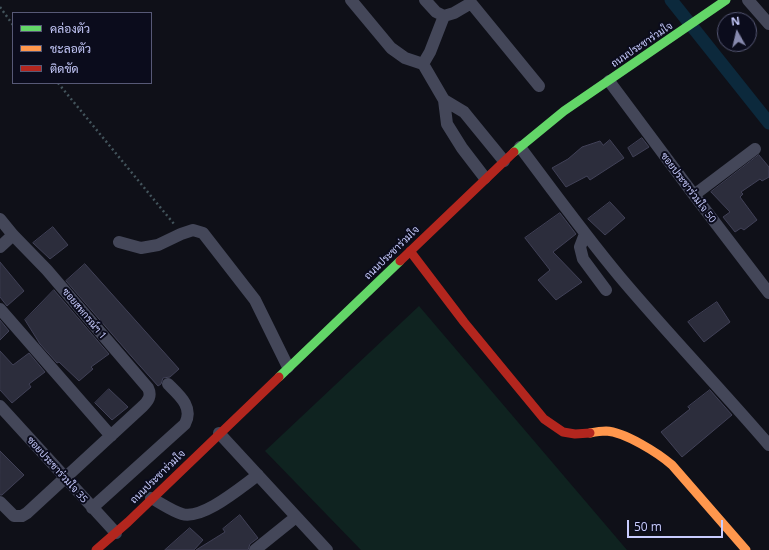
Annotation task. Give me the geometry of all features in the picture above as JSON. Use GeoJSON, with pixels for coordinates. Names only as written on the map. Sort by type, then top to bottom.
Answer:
{"type":"FeatureCollection","features":[{"type":"Feature","properties":{"kind":"main road","name":"ถนนประชาร่วมใจ"},"geometry":{"type":"LineString","coordinates":[[96,550],[109,546],[116,533],[151,498],[504,161],[564,111],[673,37],[716,5]]}},
{"type":"Feature","properties":{"kind":"main road"},"geometry":{"type":"LineString","coordinates":[[410,251],[464,322],[544,419],[563,432],[575,434],[606,431],[620,434],[659,454],[672,465],[746,550]]}},
{"type":"Feature","properties":{"kind":"street"},"geometry":{"type":"LineString","coordinates":[[351,0],[391,48],[405,58],[423,64],[444,100],[447,124],[462,148],[485,178]]}},
{"type":"Feature","properties":{"kind":"street"},"geometry":{"type":"LineString","coordinates":[[425,0],[436,12],[444,16],[454,13],[472,2],[539,86]]}},
{"type":"Feature","properties":{"kind":"street"},"geometry":{"type":"LineString","coordinates":[[748,0],[769,24]]}},
{"type":"Feature","properties":{"kind":"street"},"geometry":{"type":"LineString","coordinates":[[423,64],[430,52],[444,16]]}},
{"type":"Feature","properties":{"kind":"street","name":"ซอยประชาร่วมใจ 50"},"geometry":{"type":"LineString","coordinates":[[609,81],[694,196],[769,293]]}},
{"type":"Feature","properties":{"kind":"street"},"geometry":{"type":"LineString","coordinates":[[444,100],[464,112],[504,161]]}},
{"type":"Feature","properties":{"kind":"street"},"geometry":{"type":"LineString","coordinates":[[520,147],[585,234],[657,321],[769,445]]}},
{"type":"Feature","properties":{"kind":"street"},"geometry":{"type":"LineString","coordinates":[[694,196],[755,149]]}},
{"type":"Feature","properties":{"kind":"street","name":"ซอยสหกรณ์ฯ 1"},"geometry":{"type":"LineString","coordinates":[[0,219],[13,235],[47,270],[148,388],[150,396],[148,401],[111,436]]}},
{"type":"Feature","properties":{"kind":"street"},"geometry":{"type":"LineString","coordinates":[[119,242],[141,248],[158,246],[193,230],[203,233],[255,300],[288,367]]}},
{"type":"Feature","properties":{"kind":"street"},"geometry":{"type":"LineString","coordinates":[[585,234],[580,246],[583,259],[606,290]]}},
{"type":"Feature","properties":{"kind":"street"},"geometry":{"type":"LineString","coordinates":[[0,247],[13,235]]}},
{"type":"Feature","properties":{"kind":"street"},"geometry":{"type":"LineString","coordinates":[[0,309],[111,436],[22,516],[14,516],[0,502]]}},
{"type":"Feature","properties":{"kind":"street"},"geometry":{"type":"LineString","coordinates":[[92,508],[185,424],[189,417],[188,410],[183,401],[168,384]]}},
{"type":"Feature","properties":{"kind":"street","name":"ซอยประชาร่วมใจ 35"},"geometry":{"type":"LineString","coordinates":[[0,406],[116,533]]}},
{"type":"Feature","properties":{"kind":"street"},"geometry":{"type":"LineString","coordinates":[[219,433],[327,550]]}},
{"type":"Feature","properties":{"kind":"street"},"geometry":{"type":"LineString","coordinates":[[151,498],[182,514],[202,512],[217,505],[258,475]]}},
{"type":"Feature","properties":{"kind":"street"},"geometry":{"type":"LineString","coordinates":[[255,550],[296,517]]}},
{"type":"Feature","properties":{"kind":"path"},"geometry":{"type":"LineString","coordinates":[[0,7],[12,24]]}},
{"type":"Feature","properties":{"kind":"path"},"geometry":{"type":"LineString","coordinates":[[59,84],[182,234]]}},
{"type":"Feature","properties":{"kind":"green space"},"geometry":{"type":"Polygon","coordinates":[[[419,306],[627,550],[361,550],[265,451],[419,306]]]}},
{"type":"Feature","properties":{"kind":"building"},"geometry":{"type":"Polygon","coordinates":[[[642,138],[649,147],[633,157],[628,148],[642,138]]]}},
{"type":"Feature","properties":{"kind":"building"},"geometry":{"type":"Polygon","coordinates":[[[610,140],[624,158],[590,180],[587,176],[566,187],[552,168],[568,159],[582,147],[600,141],[603,145],[610,140]]]}},
{"type":"Feature","properties":{"kind":"building"},"geometry":{"type":"Polygon","coordinates":[[[759,155],[769,167],[769,177],[762,181],[760,179],[741,192],[743,194],[740,197],[757,220],[744,230],[741,228],[735,232],[723,217],[730,212],[711,192],[759,155]]]}},
{"type":"Feature","properties":{"kind":"building"},"geometry":{"type":"Polygon","coordinates":[[[610,202],[625,218],[605,235],[588,219],[610,202]]]}},
{"type":"Feature","properties":{"kind":"building"},"geometry":{"type":"Polygon","coordinates":[[[560,213],[576,234],[553,252],[582,282],[556,300],[538,280],[550,270],[525,238],[560,213]]]}},
{"type":"Feature","properties":{"kind":"building"},"geometry":{"type":"Polygon","coordinates":[[[53,227],[68,245],[50,259],[33,243],[53,227]]]}},
{"type":"Feature","properties":{"kind":"building"},"geometry":{"type":"Polygon","coordinates":[[[0,262],[24,291],[7,306],[0,297],[0,262]]]}},
{"type":"Feature","properties":{"kind":"building"},"geometry":{"type":"Polygon","coordinates":[[[85,264],[179,369],[170,377],[163,378],[161,384],[158,386],[66,281],[85,264]]]}},
{"type":"Feature","properties":{"kind":"building"},"geometry":{"type":"Polygon","coordinates":[[[54,290],[109,354],[91,367],[93,369],[79,381],[59,362],[57,363],[40,344],[25,320],[54,290]]]}},
{"type":"Feature","properties":{"kind":"building"},"geometry":{"type":"Polygon","coordinates":[[[717,302],[730,322],[704,342],[688,322],[717,302]]]}},
{"type":"Feature","properties":{"kind":"building"},"geometry":{"type":"Polygon","coordinates":[[[0,320],[9,331],[0,340],[0,320]]]}},
{"type":"Feature","properties":{"kind":"building"},"geometry":{"type":"Polygon","coordinates":[[[0,351],[13,365],[29,353],[45,372],[29,384],[31,387],[12,403],[0,390],[0,351]]]}},
{"type":"Feature","properties":{"kind":"building"},"geometry":{"type":"Polygon","coordinates":[[[109,389],[128,407],[112,420],[95,403],[109,389]]]}},
{"type":"Feature","properties":{"kind":"building"},"geometry":{"type":"Polygon","coordinates":[[[710,390],[732,415],[682,457],[661,432],[690,409],[688,407],[710,390]]]}},
{"type":"Feature","properties":{"kind":"building"},"geometry":{"type":"Polygon","coordinates":[[[0,451],[24,475],[2,495],[0,495],[0,451]]]}},
{"type":"Feature","properties":{"kind":"building"},"geometry":{"type":"Polygon","coordinates":[[[240,515],[258,538],[250,544],[248,550],[196,550],[225,532],[223,529],[240,515]]]}},
{"type":"Feature","properties":{"kind":"building"},"geometry":{"type":"Polygon","coordinates":[[[190,528],[203,540],[194,550],[165,550],[190,528]]]}},
{"type":"Feature","properties":{"kind":"waterway"},"geometry":{"type":"LineString","coordinates":[[671,0],[769,123]]}},
{"type":"Feature","properties":{"kind":"traffic: fast"},"geometry":{"type":"LineString","coordinates":[[514,152],[564,111],[726,0]]}},
{"type":"Feature","properties":{"kind":"traffic: fast"},"geometry":{"type":"LineString","coordinates":[[279,377],[400,261]]}},
{"type":"Feature","properties":{"kind":"traffic: slow"},"geometry":{"type":"LineString","coordinates":[[590,433],[600,431],[614,432],[632,439],[666,460],[746,550]]}},
{"type":"Feature","properties":{"kind":"traffic: jam"},"geometry":{"type":"LineString","coordinates":[[400,261],[514,152]]}},
{"type":"Feature","properties":{"kind":"traffic: jam"},"geometry":{"type":"LineString","coordinates":[[410,251],[464,322],[544,419],[563,432],[575,434],[590,433]]}},
{"type":"Feature","properties":{"kind":"traffic: jam"},"geometry":{"type":"LineString","coordinates":[[96,550],[128,522],[279,377]]}}]}
